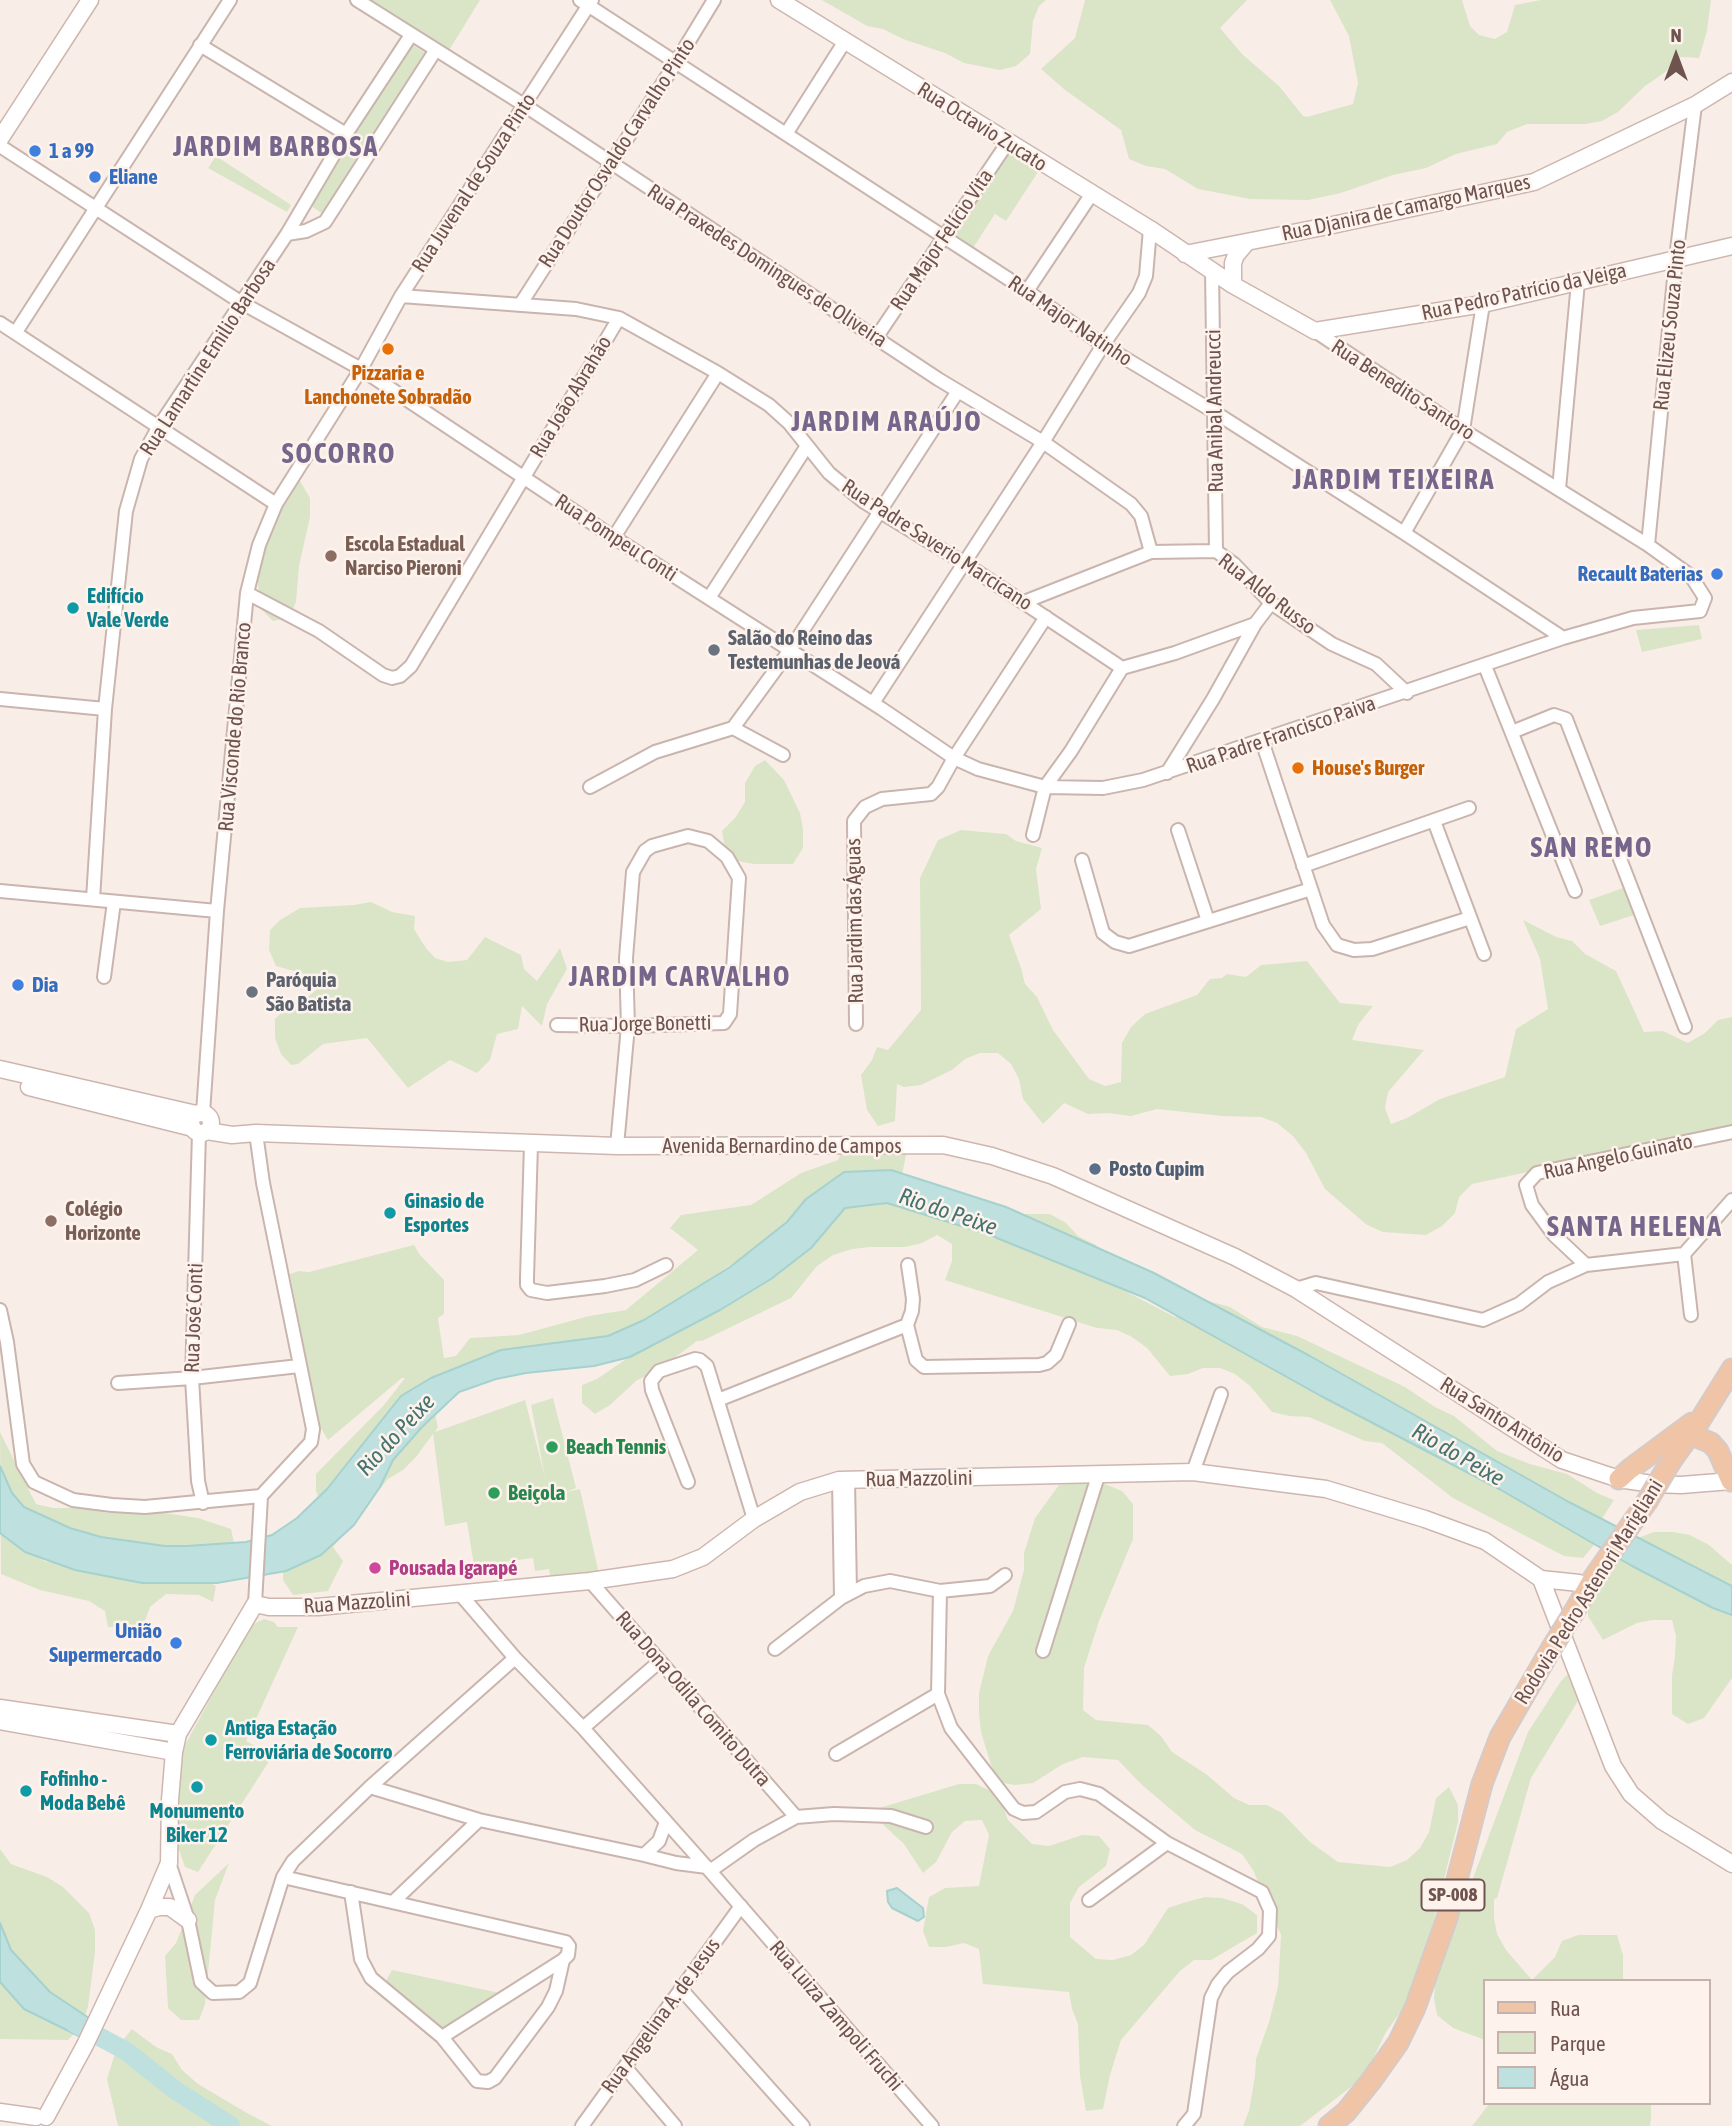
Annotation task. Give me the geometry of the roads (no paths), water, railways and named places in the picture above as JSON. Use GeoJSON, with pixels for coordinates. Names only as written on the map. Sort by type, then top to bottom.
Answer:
{"type":"FeatureCollection","features":[{"type":"Feature","properties":{"kind":"main road","name":"Rodovia Pedro Astenori Marigliani"},"geometry":{"type":"LineString","coordinates":[[1329,2126],[1346,2112],[1371,2081],[1398,2043],[1415,2008],[1447,1918],[1482,1784],[1500,1737],[1591,1581],[1646,1503],[1732,1369]]}},
{"type":"Feature","properties":{"kind":"main road"},"geometry":{"type":"LineString","coordinates":[[1619,1479],[1692,1422],[1723,1458],[1731,1481]]}},
{"type":"Feature","properties":{"kind":"street"},"geometry":{"type":"LineString","coordinates":[[0,139],[90,0]]}},
{"type":"Feature","properties":{"kind":"street"},"geometry":{"type":"LineString","coordinates":[[16,332],[230,0]]}},
{"type":"Feature","properties":{"kind":"street","name":"Rua Praxedes Domingues de Oliveira"},"geometry":{"type":"LineString","coordinates":[[357,0],[524,105],[958,391],[1043,442],[1132,504],[1141,516],[1151,552]]}},
{"type":"Feature","properties":{"kind":"street","name":"Rua Doutor Osvaldo Carvalho Pinto"},"geometry":{"type":"LineString","coordinates":[[520,305],[676,64],[714,0]]}},
{"type":"Feature","properties":{"kind":"street","name":"Rua Octavio Zucato"},"geometry":{"type":"LineString","coordinates":[[779,0],[1150,229],[1185,254]]}},
{"type":"Feature","properties":{"kind":"street","name":"Rua Major Natinho"},"geometry":{"type":"LineString","coordinates":[[587,2],[676,64],[1027,291],[1103,345],[1216,413],[1563,638]]}},
{"type":"Feature","properties":{"kind":"street","name":"Rua Juvenal de Souza Pinto"},"geometry":{"type":"LineString","coordinates":[[361,369],[401,296],[587,2]]}},
{"type":"Feature","properties":{"kind":"street","name":"Rua Lamartine Emilio Barbosa"},"geometry":{"type":"LineString","coordinates":[[93,899],[104,709],[126,512],[142,459],[158,428],[242,303],[346,134],[411,35]]}},
{"type":"Feature","properties":{"kind":"street"},"geometry":{"type":"LineString","coordinates":[[786,134],[845,41]]}},
{"type":"Feature","properties":{"kind":"street"},"geometry":{"type":"LineString","coordinates":[[200,45],[346,134]]}},
{"type":"Feature","properties":{"kind":"street"},"geometry":{"type":"LineString","coordinates":[[290,228],[306,231],[325,222],[435,51]]}},
{"type":"Feature","properties":{"kind":"street","name":"Rua Djanira de Camargo Marques"},"geometry":{"type":"LineString","coordinates":[[1185,254],[1534,181],[1695,105],[1732,82]]}},
{"type":"Feature","properties":{"kind":"street","name":"Rua Elizeu Souza Pinto"},"geometry":{"type":"LineString","coordinates":[[1648,545],[1676,258],[1695,105]]}},
{"type":"Feature","properties":{"kind":"street","name":"Rua Major Felício Vita"},"geometry":{"type":"LineString","coordinates":[[876,338],[1008,142]]}},
{"type":"Feature","properties":{"kind":"street","name":"Rua Pompeu Conti"},"geometry":{"type":"LineString","coordinates":[[0,146],[242,303],[361,369],[614,537],[873,703]]}},
{"type":"Feature","properties":{"kind":"street"},"geometry":{"type":"LineString","coordinates":[[1027,291],[1091,195]]}},
{"type":"Feature","properties":{"kind":"street"},"geometry":{"type":"LineString","coordinates":[[873,703],[1139,293],[1146,276],[1150,229]]}},
{"type":"Feature","properties":{"kind":"street"},"geometry":{"type":"LineString","coordinates":[[1233,285],[1233,263],[1247,242]]}},
{"type":"Feature","properties":{"kind":"street","name":"Rua Pedro Patrício da Veiga"},"geometry":{"type":"LineString","coordinates":[[1315,331],[1483,304],[1732,246]]}},
{"type":"Feature","properties":{"kind":"street","name":"Rua Benedito Santoro"},"geometry":{"type":"LineString","coordinates":[[1185,254],[1233,285],[1315,331],[1463,430],[1648,545],[1691,576],[1705,598],[1700,611]]}},
{"type":"Feature","properties":{"kind":"street","name":"Rua Anibal Andreucci"},"geometry":{"type":"LineString","coordinates":[[1212,271],[1216,551]]}},
{"type":"Feature","properties":{"kind":"street"},"geometry":{"type":"LineString","coordinates":[[1559,489],[1578,282]]}},
{"type":"Feature","properties":{"kind":"street","name":"Rua Padre Saverio Marcicano"},"geometry":{"type":"LineString","coordinates":[[401,296],[576,309],[619,318],[769,405],[789,423],[829,473],[879,512],[964,562],[1122,668]]}},
{"type":"Feature","properties":{"kind":"street"},"geometry":{"type":"LineString","coordinates":[[1404,533],[1463,430],[1483,304]]}},
{"type":"Feature","properties":{"kind":"street","name":"Rua João Abrahão"},"geometry":{"type":"LineString","coordinates":[[247,593],[319,631],[383,675],[391,678],[400,676],[411,666],[619,318]]}},
{"type":"Feature","properties":{"kind":"street"},"geometry":{"type":"LineString","coordinates":[[0,323],[276,504]]}},
{"type":"Feature","properties":{"kind":"street","name":"Rua Visconde do Rio Branco"},"geometry":{"type":"LineString","coordinates":[[201,1123],[217,911],[247,593],[259,545],[276,504],[361,369]]}},
{"type":"Feature","properties":{"kind":"street"},"geometry":{"type":"LineString","coordinates":[[614,537],[718,373]]}},
{"type":"Feature","properties":{"kind":"street"},"geometry":{"type":"LineString","coordinates":[[590,787],[655,752],[733,728],[790,650],[958,391]]}},
{"type":"Feature","properties":{"kind":"street"},"geometry":{"type":"LineString","coordinates":[[709,598],[807,446]]}},
{"type":"Feature","properties":{"kind":"street","name":"Rua Aldo Russo"},"geometry":{"type":"LineString","coordinates":[[1151,552],[1216,551],[1234,564],[1271,603],[1332,644],[1376,664],[1407,693]]}},
{"type":"Feature","properties":{"kind":"street"},"geometry":{"type":"LineString","coordinates":[[1024,602],[1151,552]]}},
{"type":"Feature","properties":{"kind":"street"},"geometry":{"type":"LineString","coordinates":[[1167,773],[1255,624],[1271,603]]}},
{"type":"Feature","properties":{"kind":"street","name":"Rua Padre Francisco Paiva"},"geometry":{"type":"LineString","coordinates":[[873,703],[954,758],[978,769],[1045,787],[1104,788],[1167,773],[1563,638],[1633,618],[1700,611]]}},
{"type":"Feature","properties":{"kind":"street"},"geometry":{"type":"LineString","coordinates":[[954,758],[1046,617]]}},
{"type":"Feature","properties":{"kind":"street"},"geometry":{"type":"LineString","coordinates":[[1033,835],[1045,787],[1071,751],[1122,668],[1175,653],[1255,624]]}},
{"type":"Feature","properties":{"kind":"street"},"geometry":{"type":"LineString","coordinates":[[1485,666],[1575,891]]}},
{"type":"Feature","properties":{"kind":"street"},"geometry":{"type":"LineString","coordinates":[[0,699],[104,709]]}},
{"type":"Feature","properties":{"kind":"street"},"geometry":{"type":"LineString","coordinates":[[1512,732],[1554,715],[1566,719],[1685,1027]]}},
{"type":"Feature","properties":{"kind":"street"},"geometry":{"type":"LineString","coordinates":[[733,728],[783,755]]}},
{"type":"Feature","properties":{"kind":"street"},"geometry":{"type":"LineString","coordinates":[[1262,741],[1306,865],[1323,925],[1337,945],[1353,950],[1372,949],[1470,918]]}},
{"type":"Feature","properties":{"kind":"street","name":"Rua Jardim das Águas"},"geometry":{"type":"LineString","coordinates":[[856,1024],[854,821],[865,807],[883,799],[931,794],[939,787],[954,758]]}},
{"type":"Feature","properties":{"kind":"street"},"geometry":{"type":"LineString","coordinates":[[1306,865],[1469,808]]}},
{"type":"Feature","properties":{"kind":"street"},"geometry":{"type":"LineString","coordinates":[[1434,821],[1484,954]]}},
{"type":"Feature","properties":{"kind":"street"},"geometry":{"type":"LineString","coordinates":[[1178,830],[1208,921]]}},
{"type":"Feature","properties":{"kind":"street","name":"Rua Jorge Bonetti"},"geometry":{"type":"LineString","coordinates":[[556,1025],[628,1026],[724,1023],[730,1014],[739,878],[727,857],[708,841],[688,836],[652,846],[645,851],[633,873],[626,958],[628,1026]]}},
{"type":"Feature","properties":{"kind":"street"},"geometry":{"type":"LineString","coordinates":[[1082,860],[1103,933],[1115,942],[1129,946],[1311,889]]}},
{"type":"Feature","properties":{"kind":"street"},"geometry":{"type":"LineString","coordinates":[[0,891],[217,911]]}},
{"type":"Feature","properties":{"kind":"street"},"geometry":{"type":"LineString","coordinates":[[104,977],[114,902]]}},
{"type":"Feature","properties":{"kind":"street"},"geometry":{"type":"LineString","coordinates":[[617,1146],[628,1026]]}},
{"type":"Feature","properties":{"kind":"street","name":"Avenida Bernardino de Campos"},"geometry":{"type":"LineString","coordinates":[[0,1069],[201,1123],[232,1135],[256,1133],[617,1146],[943,1145],[992,1156],[1053,1176],[1235,1257],[1296,1289]]}},
{"type":"Feature","properties":{"kind":"street","name":"Avenida Bernardino de Campos"},"geometry":{"type":"LineString","coordinates":[[0,1079],[201,1123]]}},
{"type":"Feature","properties":{"kind":"street","name":"Rua José Conti"},"geometry":{"type":"LineString","coordinates":[[201,1123],[192,1378],[198,1481],[203,1503]]}},
{"type":"Feature","properties":{"kind":"street","name":"Rua Angelo Guinato"},"geometry":{"type":"LineString","coordinates":[[1586,1265],[1554,1235],[1532,1205],[1526,1185],[1537,1173],[1732,1132]]}},
{"type":"Feature","properties":{"kind":"street"},"geometry":{"type":"LineString","coordinates":[[256,1133],[263,1183],[313,1435],[311,1442],[261,1496],[255,1597],[178,1734],[174,1752],[169,1863],[188,1920],[201,1982],[213,1993],[226,1994],[239,1992],[250,1983],[283,1877],[293,1861],[370,1787],[515,1658]]}},
{"type":"Feature","properties":{"kind":"street"},"geometry":{"type":"LineString","coordinates":[[531,1144],[527,1285],[531,1290],[547,1293],[606,1286],[635,1280],[666,1265]]}},
{"type":"Feature","properties":{"kind":"street"},"geometry":{"type":"LineString","coordinates":[[1296,1289],[1316,1283],[1483,1320],[1519,1304],[1548,1282],[1586,1265],[1684,1254],[1732,1200]]}},
{"type":"Feature","properties":{"kind":"street"},"geometry":{"type":"LineString","coordinates":[[1684,1254],[1691,1315]]}},
{"type":"Feature","properties":{"kind":"street"},"geometry":{"type":"LineString","coordinates":[[908,1265],[913,1299],[907,1325],[916,1360],[924,1367],[1047,1363],[1056,1355],[1069,1324]]}},
{"type":"Feature","properties":{"kind":"street","name":"Rua Santo Antônio"},"geometry":{"type":"LineString","coordinates":[[1296,1289],[1562,1460],[1619,1479],[1672,1485],[1731,1481]]}},
{"type":"Feature","properties":{"kind":"street"},"geometry":{"type":"LineString","coordinates":[[0,1310],[7,1342],[23,1464],[34,1482],[73,1500],[112,1505],[145,1507],[261,1496]]}},
{"type":"Feature","properties":{"kind":"street"},"geometry":{"type":"LineString","coordinates":[[718,1400],[907,1325]]}},
{"type":"Feature","properties":{"kind":"street"},"geometry":{"type":"LineString","coordinates":[[688,1482],[652,1390],[651,1381],[659,1371],[695,1359],[707,1366],[754,1519]]}},
{"type":"Feature","properties":{"kind":"street"},"geometry":{"type":"LineString","coordinates":[[118,1383],[299,1366]]}},
{"type":"Feature","properties":{"kind":"street"},"geometry":{"type":"LineString","coordinates":[[1193,1472],[1221,1394]]}},
{"type":"Feature","properties":{"kind":"street","name":"Rua Mazzolini"},"geometry":{"type":"LineString","coordinates":[[255,1597],[269,1607],[318,1607],[461,1595],[673,1569],[703,1557],[754,1519],[800,1492],[843,1480],[1193,1472],[1326,1489],[1413,1515],[1485,1541],[1541,1578],[1578,1583],[1591,1581]]}},
{"type":"Feature","properties":{"kind":"street"},"geometry":{"type":"LineString","coordinates":[[1043,1651],[1098,1476]]}},
{"type":"Feature","properties":{"kind":"street"},"geometry":{"type":"LineString","coordinates":[[843,1480],[845,1595]]}},
{"type":"Feature","properties":{"kind":"street"},"geometry":{"type":"LineString","coordinates":[[775,1649],[845,1595],[864,1586],[890,1581],[940,1591],[990,1586],[1005,1575]]}},
{"type":"Feature","properties":{"kind":"street"},"geometry":{"type":"LineString","coordinates":[[1541,1578],[1613,1766],[1631,1794],[1662,1821],[1732,1864]]}},
{"type":"Feature","properties":{"kind":"street","name":"Rua Dona Odila Comito Dutra"},"geometry":{"type":"LineString","coordinates":[[590,1581],[796,1817]]}},
{"type":"Feature","properties":{"kind":"street"},"geometry":{"type":"LineString","coordinates":[[940,1591],[938,1695],[951,1728],[1014,1809],[1023,1813],[1036,1812],[1065,1792],[1080,1790],[1099,1794],[1167,1843],[1262,1892],[1270,1910],[1269,1936],[1218,1984],[1212,1998],[1194,2114],[1184,2126]]}},
{"type":"Feature","properties":{"kind":"street","name":"Rua Luiza Zampoli Fruchi"},"geometry":{"type":"LineString","coordinates":[[461,1595],[741,1906],[932,2126]]}},
{"type":"Feature","properties":{"kind":"street"},"geometry":{"type":"LineString","coordinates":[[583,1728],[660,1661]]}},
{"type":"Feature","properties":{"kind":"street"},"geometry":{"type":"LineString","coordinates":[[836,1754],[938,1695]]}},
{"type":"Feature","properties":{"kind":"street"},"geometry":{"type":"LineString","coordinates":[[0,1708],[107,1732],[174,1752]]}},
{"type":"Feature","properties":{"kind":"street"},"geometry":{"type":"LineString","coordinates":[[0,1721],[107,1732],[178,1734]]}},
{"type":"Feature","properties":{"kind":"street"},"geometry":{"type":"LineString","coordinates":[[370,1787],[479,1820],[708,1869],[796,1817],[834,1814],[891,1816],[926,1826]]}},
{"type":"Feature","properties":{"kind":"street"},"geometry":{"type":"LineString","coordinates":[[393,1902],[479,1820]]}},
{"type":"Feature","properties":{"kind":"street"},"geometry":{"type":"LineString","coordinates":[[644,1855],[659,1842],[666,1822]]}},
{"type":"Feature","properties":{"kind":"street"},"geometry":{"type":"LineString","coordinates":[[1089,1900],[1167,1843]]}},
{"type":"Feature","properties":{"kind":"street"},"geometry":{"type":"LineString","coordinates":[[0,2112],[41,2122],[85,2045],[169,1863]]}},
{"type":"Feature","properties":{"kind":"street"},"geometry":{"type":"LineString","coordinates":[[283,1877],[351,1892],[566,1942],[569,1950],[563,1960],[559,1984],[548,2007],[495,2078],[488,2082],[477,2081],[442,2037],[371,1978],[361,1959],[351,1892]]}},
{"type":"Feature","properties":{"kind":"street","name":"Rua Angelina A. de Jesus"},"geometry":{"type":"LineString","coordinates":[[582,2126],[741,1906]]}},
{"type":"Feature","properties":{"kind":"street"},"geometry":{"type":"LineString","coordinates":[[149,1910],[170,1907],[188,1920]]}},
{"type":"Feature","properties":{"kind":"street"},"geometry":{"type":"LineString","coordinates":[[442,2037],[563,1960]]}},
{"type":"Feature","properties":{"kind":"street"},"geometry":{"type":"LineString","coordinates":[[681,1989],[803,2126]]}},
{"type":"Feature","properties":{"kind":"street"},"geometry":{"type":"LineString","coordinates":[[625,2067],[675,2126]]}},
{"type":"Feature","properties":{"kind":"water","name":"Rio do Peixe"},"geometry":{"type":"Polygon","coordinates":[[[891,1170],[1006,1207],[1154,1273],[1310,1356],[1567,1501],[1732,1586],[1732,1615],[1632,1566],[1501,1490],[1321,1396],[1145,1298],[987,1234],[887,1203],[845,1208],[811,1248],[771,1279],[720,1310],[630,1357],[594,1366],[496,1379],[459,1392],[422,1427],[393,1460],[380,1487],[354,1525],[321,1555],[286,1571],[217,1583],[142,1583],[75,1570],[25,1552],[0,1533],[0,1466],[12,1493],[24,1507],[70,1528],[101,1537],[165,1546],[187,1546],[246,1542],[272,1535],[297,1518],[327,1489],[401,1396],[431,1378],[501,1350],[608,1336],[644,1320],[730,1267],[787,1222],[806,1199],[844,1172],[891,1170]]]}},
{"type":"Feature","properties":{"kind":"water"},"geometry":{"type":"Polygon","coordinates":[[[897,1888],[923,1908],[924,1917],[918,1921],[892,1908],[888,1902],[887,1891],[897,1888]]]}},
{"type":"Feature","properties":{"kind":"water"},"geometry":{"type":"Polygon","coordinates":[[[0,1923],[11,1950],[50,1992],[95,2022],[87,2040],[24,2009],[0,1982],[0,1923]]]}},
{"type":"Feature","properties":{"kind":"waterway"},"geometry":{"type":"LineString","coordinates":[[74,2023],[126,2051],[175,2090],[231,2126]]}},
{"type":"Feature","properties":{"kind":"place","name":"1 a 99"},"geometry":{"type":"Point","coordinates":[35,151]}},
{"type":"Feature","properties":{"kind":"place","name":"Eliane"},"geometry":{"type":"Point","coordinates":[95,177]}},
{"type":"Feature","properties":{"kind":"place","name":"Pizzaria e Lanchonete Sobradão"},"geometry":{"type":"Point","coordinates":[388,349]}},
{"type":"Feature","properties":{"kind":"place","name":"Escola Estadual Narciso Pieroni"},"geometry":{"type":"Point","coordinates":[331,556]}},
{"type":"Feature","properties":{"kind":"place","name":"Recault Baterias"},"geometry":{"type":"Point","coordinates":[1717,574]}},
{"type":"Feature","properties":{"kind":"place","name":"Edifício Vale Verde"},"geometry":{"type":"Point","coordinates":[73,608]}},
{"type":"Feature","properties":{"kind":"place","name":"Salão do Reino das Testemunhas de Jeová"},"geometry":{"type":"Point","coordinates":[714,650]}},
{"type":"Feature","properties":{"kind":"place","name":"House's Burger"},"geometry":{"type":"Point","coordinates":[1298,768]}},
{"type":"Feature","properties":{"kind":"place","name":"Dia"},"geometry":{"type":"Point","coordinates":[18,985]}},
{"type":"Feature","properties":{"kind":"place","name":"Paróquia São Batista"},"geometry":{"type":"Point","coordinates":[252,992]}},
{"type":"Feature","properties":{"kind":"place","name":"Posto Cupim"},"geometry":{"type":"Point","coordinates":[1095,1169]}},
{"type":"Feature","properties":{"kind":"place","name":"Ginasio de Esportes"},"geometry":{"type":"Point","coordinates":[390,1213]}},
{"type":"Feature","properties":{"kind":"place","name":"Colégio Horizonte"},"geometry":{"type":"Point","coordinates":[51,1221]}},
{"type":"Feature","properties":{"kind":"place","name":"Beach Tennis"},"geometry":{"type":"Point","coordinates":[552,1447]}},
{"type":"Feature","properties":{"kind":"place","name":"Beiçola"},"geometry":{"type":"Point","coordinates":[494,1493]}},
{"type":"Feature","properties":{"kind":"place","name":"Pousada Igarapé"},"geometry":{"type":"Point","coordinates":[375,1568]}},
{"type":"Feature","properties":{"kind":"place","name":"União Supermercado"},"geometry":{"type":"Point","coordinates":[176,1643]}},
{"type":"Feature","properties":{"kind":"place","name":"Antiga Estação Ferroviária de Socorro"},"geometry":{"type":"Point","coordinates":[211,1740]}},
{"type":"Feature","properties":{"kind":"place","name":"Monumento Biker 12"},"geometry":{"type":"Point","coordinates":[197,1787]}},
{"type":"Feature","properties":{"kind":"place","name":"Fofinho - Moda Bebê"},"geometry":{"type":"Point","coordinates":[26,1791]}},
{"type":"Feature","properties":{"kind":"district","name":"JARDIM BARBOSA"},"geometry":{"type":"Point","coordinates":[276,147]}},
{"type":"Feature","properties":{"kind":"district","name":"JARDIM ARAÚJO"},"geometry":{"type":"Point","coordinates":[887,422]}},
{"type":"Feature","properties":{"kind":"district","name":"SOCORRO"},"geometry":{"type":"Point","coordinates":[339,454]}},
{"type":"Feature","properties":{"kind":"district","name":"JARDIM TEIXEIRA"},"geometry":{"type":"Point","coordinates":[1394,480]}},
{"type":"Feature","properties":{"kind":"district","name":"SAN REMO"},"geometry":{"type":"Point","coordinates":[1592,848]}},
{"type":"Feature","properties":{"kind":"district","name":"JARDIM CARVALHO"},"geometry":{"type":"Point","coordinates":[680,977]}},
{"type":"Feature","properties":{"kind":"district","name":"SANTA HELENA"},"geometry":{"type":"Point","coordinates":[1635,1227]}}]}
